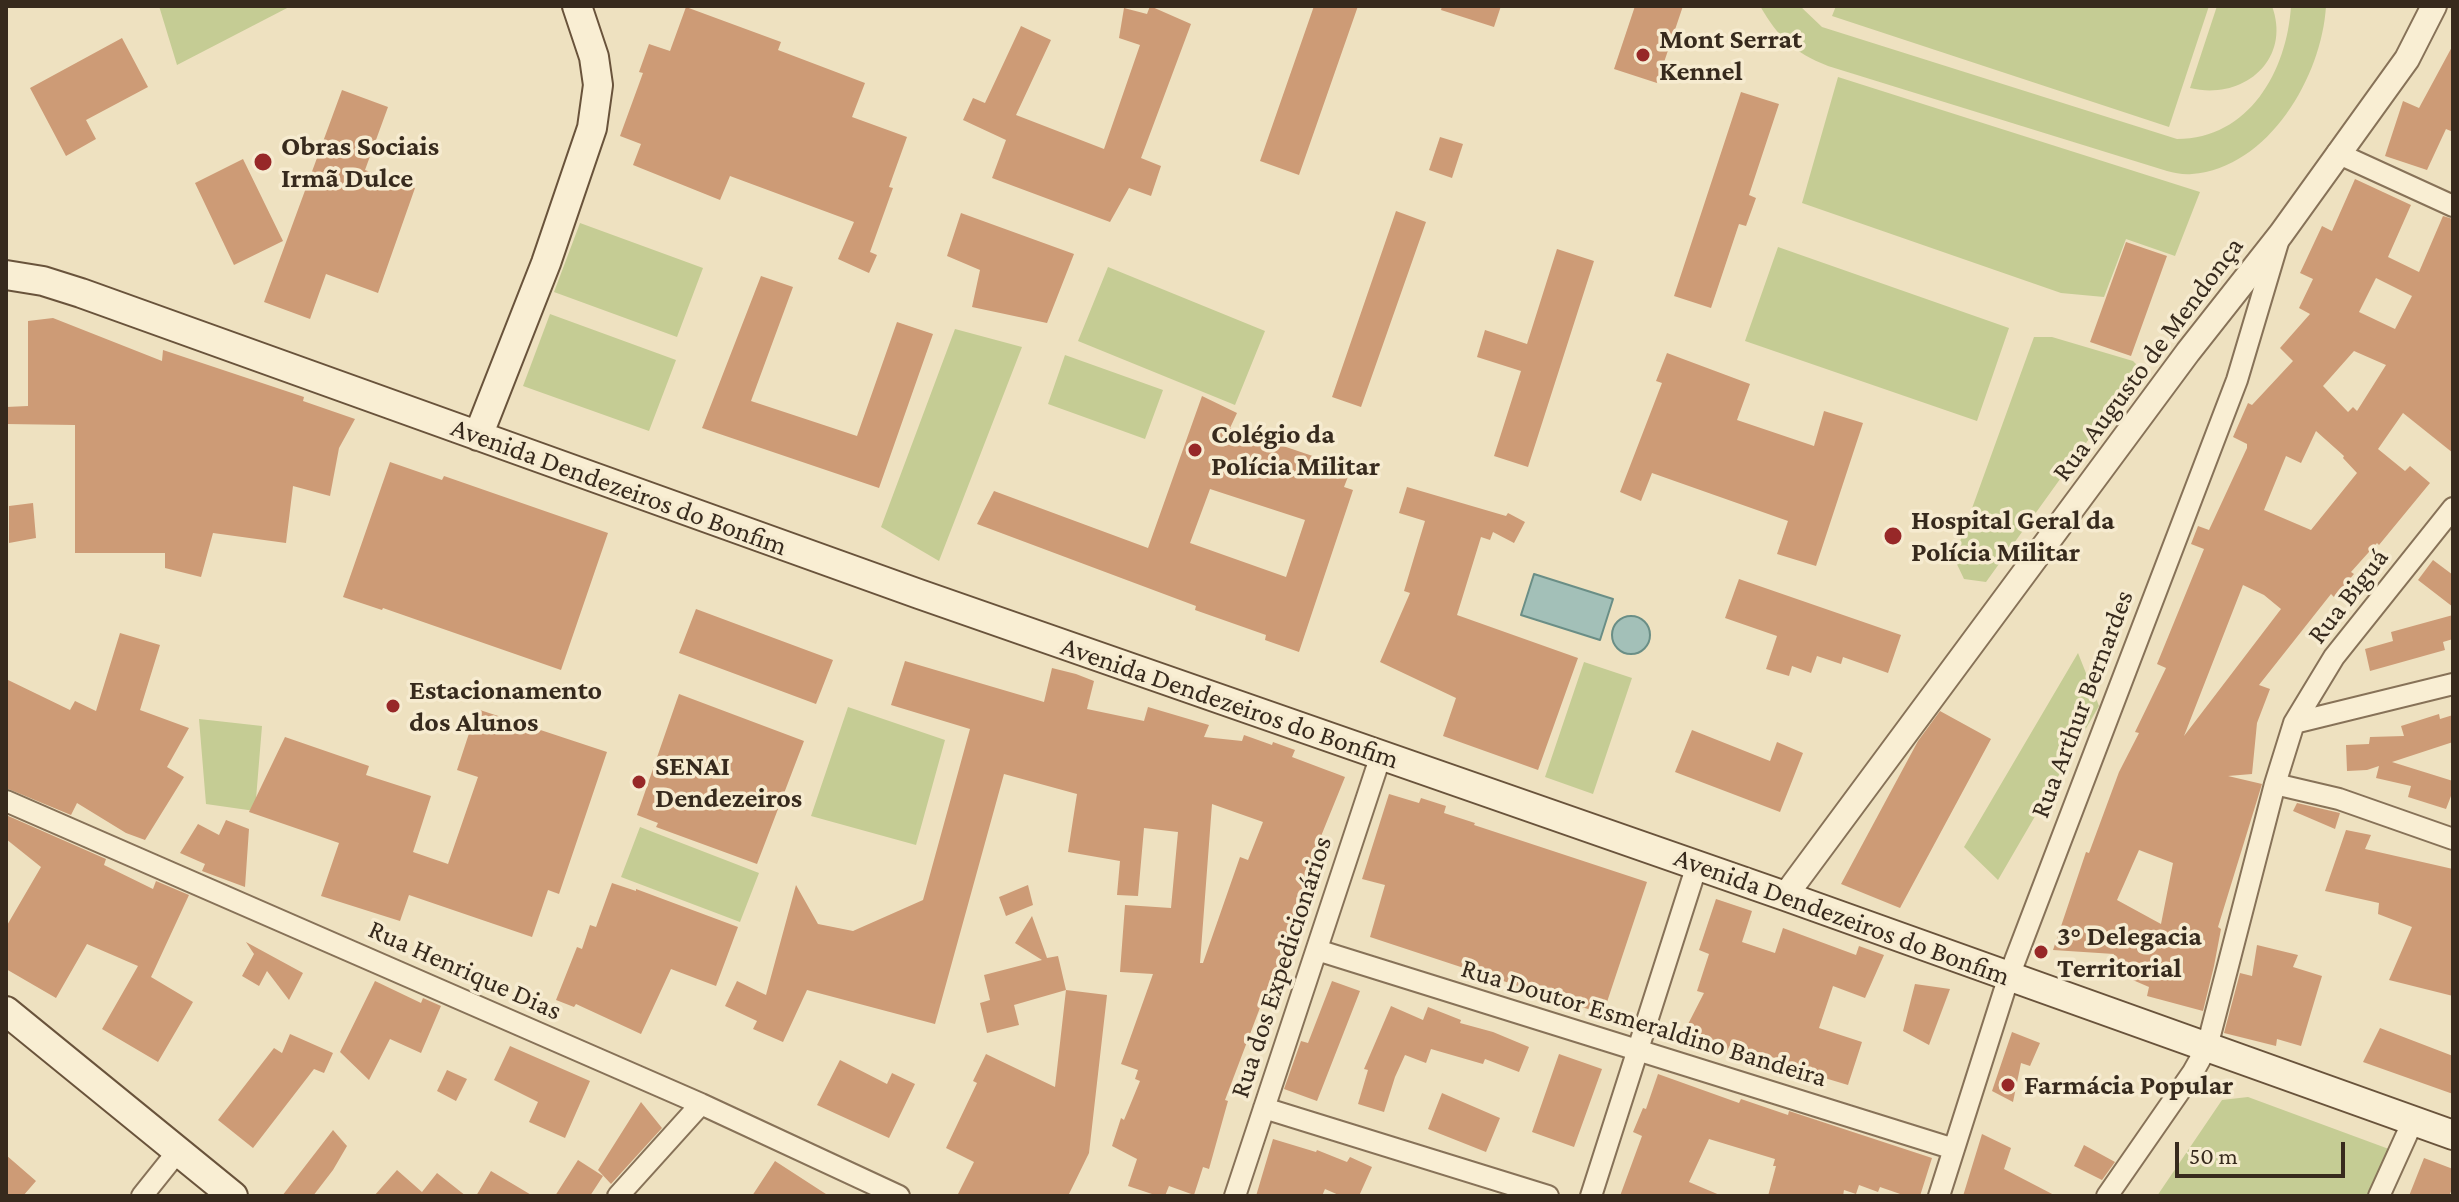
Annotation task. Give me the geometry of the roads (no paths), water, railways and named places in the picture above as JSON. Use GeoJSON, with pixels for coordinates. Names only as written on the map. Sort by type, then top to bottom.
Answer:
{"type":"FeatureCollection","features":[{"type":"Feature","properties":{"kind":"main road"},"geometry":{"type":"LineString","coordinates":[[478,436],[546,263],[592,128],[598,85],[594,57],[577,6]]}},
{"type":"Feature","properties":{"kind":"main road","name":"Avenida Dendezeiros do Bonfim"},"geometry":{"type":"LineString","coordinates":[[6,275],[43,281],[81,293],[930,599],[1697,865],[2453,1135]]}},
{"type":"Feature","properties":{"kind":"main road"},"geometry":{"type":"LineString","coordinates":[[6,1011],[233,1196]]}},
{"type":"Feature","properties":{"kind":"street","name":"Rua Augusto de Mendonça"},"geometry":{"type":"LineString","coordinates":[[1785,896],[2188,352],[2281,234],[2407,59],[2434,6]]}},
{"type":"Feature","properties":{"kind":"street"},"geometry":{"type":"LineString","coordinates":[[2337,153],[2453,206]]}},
{"type":"Feature","properties":{"kind":"street","name":"Rua Arthur Bernardes"},"geometry":{"type":"LineString","coordinates":[[1939,1196],[2009,976],[2237,380],[2281,234]]}},
{"type":"Feature","properties":{"kind":"street","name":"Rua Biguá"},"geometry":{"type":"LineString","coordinates":[[2107,1196],[2207,1047],[2275,784],[2294,723],[2334,657],[2453,508]]}},
{"type":"Feature","properties":{"kind":"street"},"geometry":{"type":"LineString","coordinates":[[2294,723],[2453,684]]}},
{"type":"Feature","properties":{"kind":"street","name":"Rua dos Expedicionários"},"geometry":{"type":"LineString","coordinates":[[1235,1196],[1381,755]]}},
{"type":"Feature","properties":{"kind":"street"},"geometry":{"type":"LineString","coordinates":[[2275,784],[2339,799],[2453,839]]}},
{"type":"Feature","properties":{"kind":"street","name":"Rua Henrique Dias"},"geometry":{"type":"LineString","coordinates":[[6,801],[701,1104],[899,1196]]}},
{"type":"Feature","properties":{"kind":"street"},"geometry":{"type":"LineString","coordinates":[[1591,1196],[1697,865]]}},
{"type":"Feature","properties":{"kind":"street","name":"Rua Doutor Esmeraldino Bandeira"},"geometry":{"type":"LineString","coordinates":[[1317,950],[1954,1149]]}},
{"type":"Feature","properties":{"kind":"street"},"geometry":{"type":"LineString","coordinates":[[618,1196],[701,1104]]}},
{"type":"Feature","properties":{"kind":"street"},"geometry":{"type":"LineString","coordinates":[[1264,1108],[1548,1196]]}},
{"type":"Feature","properties":{"kind":"street"},"geometry":{"type":"LineString","coordinates":[[2379,1196],[2413,1121]]}},
{"type":"Feature","properties":{"kind":"street"},"geometry":{"type":"LineString","coordinates":[[142,1196],[178,1151]]}},
{"type":"Feature","properties":{"kind":"water"},"geometry":{"type":"Polygon","coordinates":[[[1534,574],[1613,599],[1600,640],[1521,615],[1534,574]]]}},
{"type":"Feature","properties":{"kind":"water"},"geometry":{"type":"Polygon","coordinates":[[[1631,616],[1644,622],[1650,635],[1644,648],[1631,654],[1618,648],[1612,635],[1618,622],[1631,616]]]}},
{"type":"Feature","properties":{"kind":"place","name":"Mont Serrat Kennel"},"geometry":{"type":"Point","coordinates":[1643,55]}},
{"type":"Feature","properties":{"kind":"place","name":"Obras Sociais Irmã Dulce"},"geometry":{"type":"Point","coordinates":[263,162]}},
{"type":"Feature","properties":{"kind":"place","name":"Colégio da Polícia Militar"},"geometry":{"type":"Point","coordinates":[1195,450]}},
{"type":"Feature","properties":{"kind":"place","name":"Hospital Geral da Polícia Militar"},"geometry":{"type":"Point","coordinates":[1893,536]}},
{"type":"Feature","properties":{"kind":"place","name":"Estacionamento dos Alunos"},"geometry":{"type":"Point","coordinates":[393,706]}},
{"type":"Feature","properties":{"kind":"place","name":"SENAI Dendezeiros"},"geometry":{"type":"Point","coordinates":[639,782]}},
{"type":"Feature","properties":{"kind":"place","name":"3° Delegacia Territorial"},"geometry":{"type":"Point","coordinates":[2041,952]}},
{"type":"Feature","properties":{"kind":"place","name":"Farmácia Popular"},"geometry":{"type":"Point","coordinates":[2008,1085]}}]}
